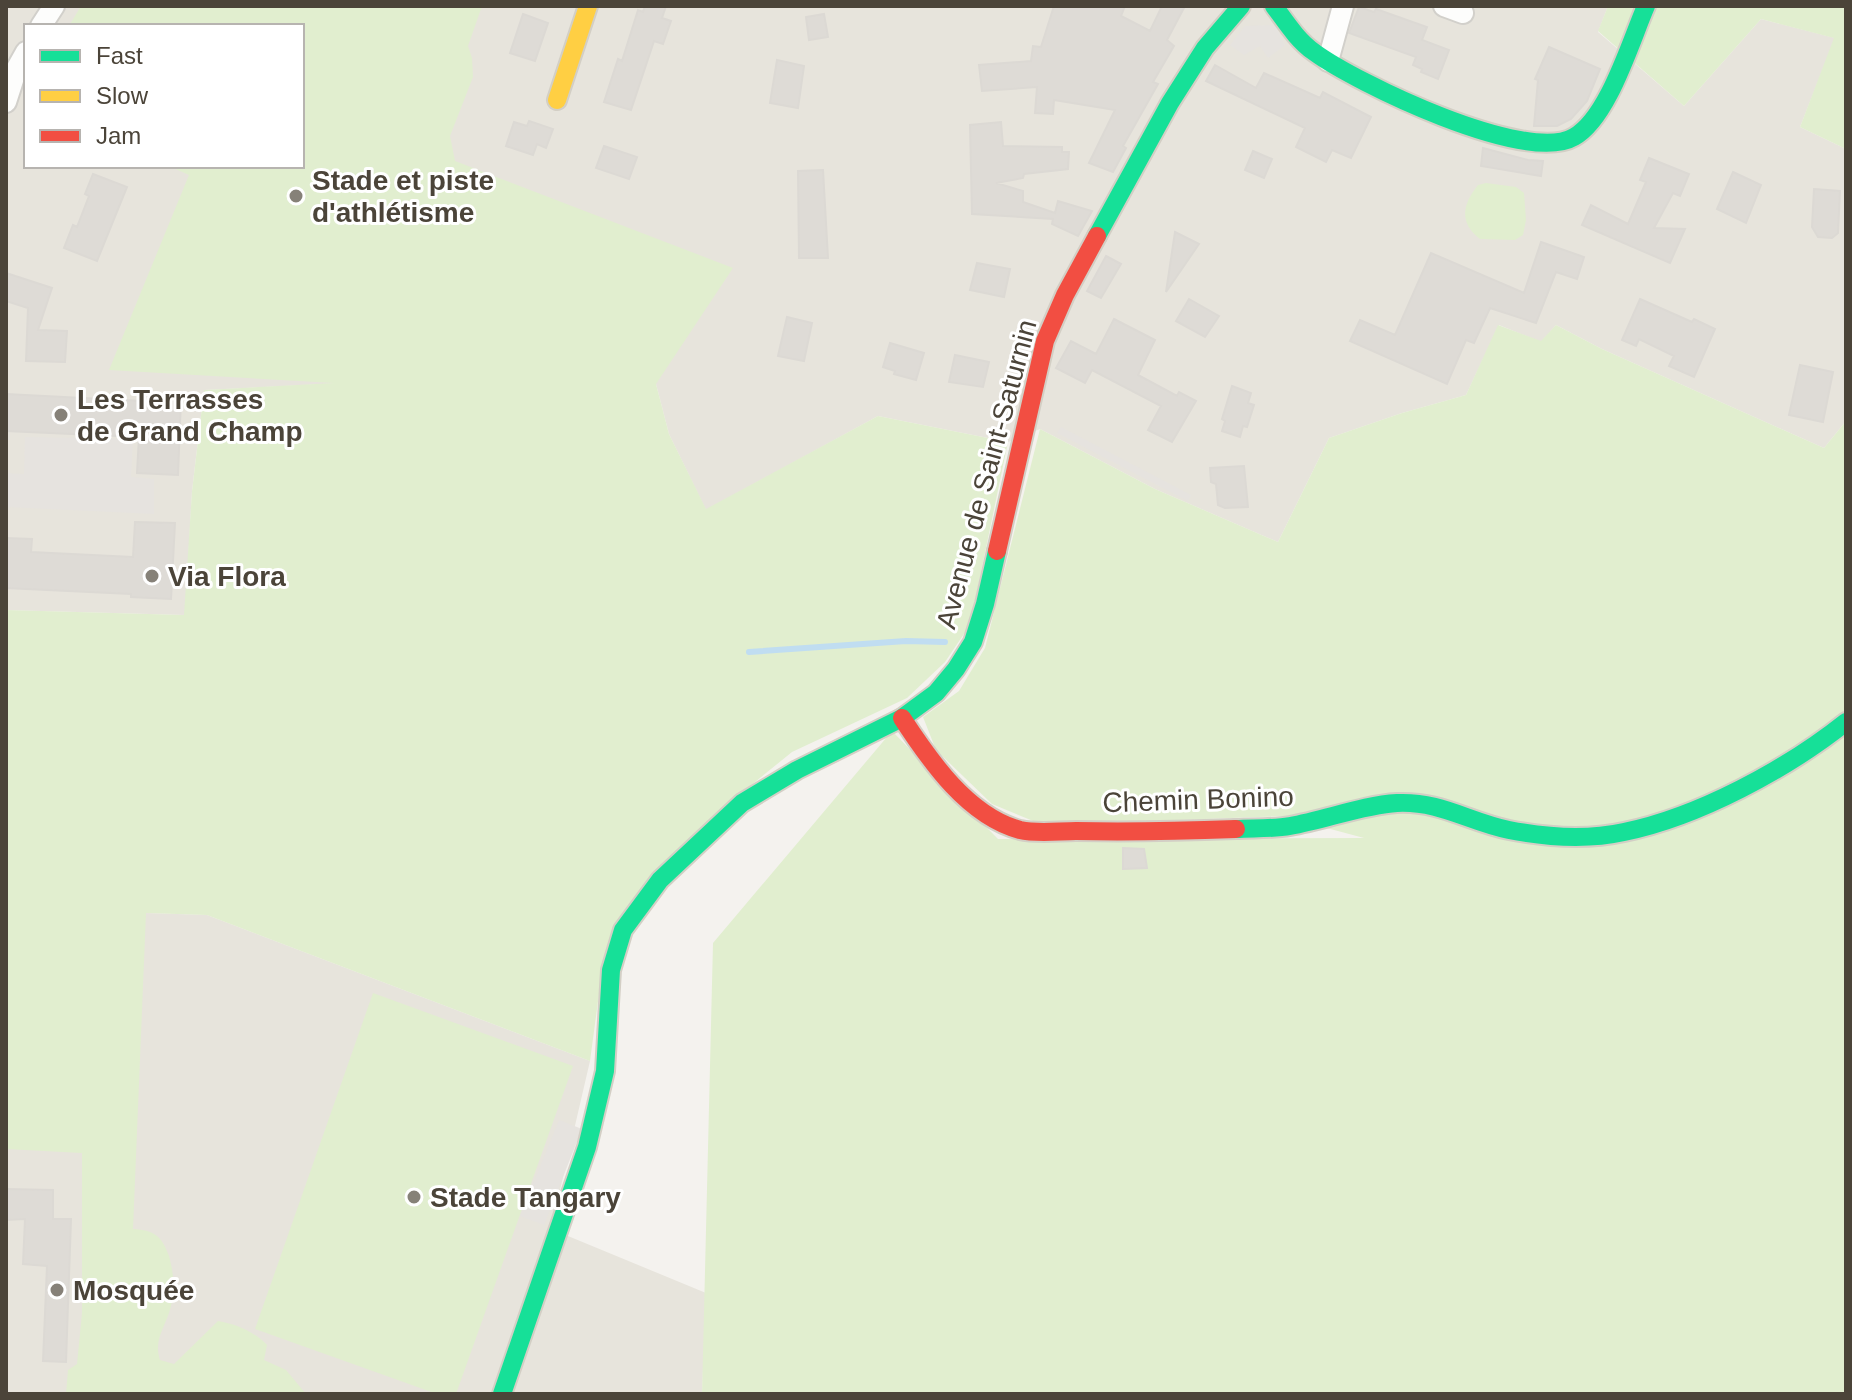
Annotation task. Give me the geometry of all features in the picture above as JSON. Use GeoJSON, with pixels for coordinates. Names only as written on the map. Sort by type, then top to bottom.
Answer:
{"type":"FeatureCollection","features":[{"type":"Feature","properties":{"kind":"main road"},"geometry":{"type":"LineString","coordinates":[[557,100],[588,6]]}},
{"type":"Feature","properties":{"kind":"main road","name":"Avenue de Saint-Saturnin"},"geometry":{"type":"LineString","coordinates":[[502,1394],[587,1147],[605,1071],[611,970],[623,930],[660,880],[742,803],[797,770],[902,718],[936,693],[956,669],[973,642],[985,604],[1045,341],[1065,295],[1170,103],[1205,48],[1241,6]]}},
{"type":"Feature","properties":{"kind":"main road"},"geometry":{"type":"LineString","coordinates":[[1274,6],[1291,29],[1328,61],[1452,121],[1532,144],[1555,144],[1574,137],[1592,125],[1602,109],[1646,6]]}},
{"type":"Feature","properties":{"kind":"main road","name":"Chemin Bonino"},"geometry":{"type":"LineString","coordinates":[[902,718],[928,758],[950,783],[982,811],[1021,830],[1162,832],[1287,827],[1396,803],[1436,805],[1507,830],[1564,837],[1622,833],[1675,818],[1760,778],[1813,748],[1846,722]]}},
{"type":"Feature","properties":{"kind":"street"},"geometry":{"type":"LineString","coordinates":[[42,24],[54,6]]}},
{"type":"Feature","properties":{"kind":"street"},"geometry":{"type":"LineString","coordinates":[[1328,61],[1343,6]]}},
{"type":"Feature","properties":{"kind":"street"},"geometry":{"type":"LineString","coordinates":[[6,102],[24,56]]}},
{"type":"Feature","properties":{"kind":"shaded area"},"geometry":{"type":"Polygon","coordinates":[[[6,6],[1608,6],[1598,32],[1684,106],[1761,19],[1835,38],[1800,127],[1846,149],[1846,421],[1824,448],[1602,349],[1556,325],[1541,342],[1499,325],[1466,395],[1329,438],[1278,542],[1155,489],[1040,429],[1008,442],[878,416],[706,510],[669,434],[656,384],[346,383],[204,390],[192,491],[185,615],[6,610],[6,6]]]}},
{"type":"Feature","properties":{"kind":"shaded area"},"geometry":{"type":"Polygon","coordinates":[[[1275,25],[1285,45],[1268,58],[1260,46],[1244,55],[1230,45],[1245,26],[1275,25]]]}},
{"type":"Feature","properties":{"kind":"shaded area"},"geometry":{"type":"Polygon","coordinates":[[[1061,427],[1191,495],[1188,501],[1057,433],[1061,427]]]}},
{"type":"Feature","properties":{"kind":"shaded area"},"geometry":{"type":"Polygon","coordinates":[[[25,437],[133,439],[131,477],[154,479],[154,514],[6,507],[6,473],[24,474],[25,437]]]}},
{"type":"Feature","properties":{"kind":"shaded area"},"geometry":{"type":"Polygon","coordinates":[[[146,913],[207,915],[590,1061],[551,1229],[706,1293],[702,1394],[6,1394],[6,1003],[85,1003],[146,913]]]}},
{"type":"Feature","properties":{"kind":"shaded area"},"geometry":{"type":"Polygon","coordinates":[[[559,1120],[582,1129],[544,1225],[520,1216],[559,1120]]]}},
{"type":"Feature","properties":{"kind":"green space"},"geometry":{"type":"Polygon","coordinates":[[[81,6],[482,6],[468,46],[473,77],[450,136],[455,161],[733,268],[656,384],[669,434],[706,509],[878,416],[1008,442],[970,625],[945,662],[907,698],[792,752],[734,799],[665,864],[599,994],[590,1061],[207,915],[146,913],[133,1229],[156,1235],[171,1263],[173,1294],[159,1339],[160,1360],[174,1364],[218,1321],[225,1322],[245,1329],[262,1340],[267,1345],[264,1360],[286,1370],[306,1394],[66,1394],[68,1370],[77,1364],[82,1313],[82,1153],[6,1149],[6,610],[184,615],[192,491],[204,390],[334,383],[109,370],[189,175],[173,168],[304,168],[304,24],[70,24],[81,6]]]}},
{"type":"Feature","properties":{"kind":"green space"},"geometry":{"type":"Polygon","coordinates":[[[1608,6],[1846,6],[1846,149],[1800,127],[1834,38],[1761,19],[1684,106],[1598,31],[1608,6]]]}},
{"type":"Feature","properties":{"kind":"green space"},"geometry":{"type":"Polygon","coordinates":[[[1486,183],[1516,187],[1524,193],[1526,220],[1523,235],[1515,240],[1480,239],[1469,227],[1466,207],[1478,185],[1486,183]]]}},
{"type":"Feature","properties":{"kind":"green space"},"geometry":{"type":"Polygon","coordinates":[[[1498,325],[1541,341],[1556,325],[1602,349],[1824,448],[1846,421],[1846,1394],[702,1394],[713,943],[892,731],[998,839],[1364,838],[1282,816],[1043,825],[992,804],[936,750],[923,717],[959,691],[985,648],[1040,429],[1155,489],[1278,542],[1329,438],[1466,395],[1498,325]]]}},
{"type":"Feature","properties":{"kind":"green space","name":"Stade Tangary"},"geometry":{"type":"Polygon","coordinates":[[[373,993],[573,1066],[456,1394],[437,1394],[255,1329],[373,993]]]}},
{"type":"Feature","properties":{"kind":"building"},"geometry":{"type":"Polygon","coordinates":[[[645,6],[666,6],[662,18],[671,21],[663,44],[654,41],[631,110],[604,102],[618,59],[622,61],[638,10],[643,12],[645,6]]]}},
{"type":"Feature","properties":{"kind":"building"},"geometry":{"type":"Polygon","coordinates":[[[1054,6],[1125,6],[1121,16],[1150,31],[1162,6],[1185,6],[1167,40],[1174,46],[1153,82],[1158,84],[1123,146],[1126,148],[1113,172],[1089,163],[1115,110],[1054,100],[1053,114],[1035,113],[1037,87],[982,91],[979,65],[1031,61],[1033,46],[1041,47],[1054,6]]]}},
{"type":"Feature","properties":{"kind":"building"},"geometry":{"type":"Polygon","coordinates":[[[1359,7],[1374,12],[1376,9],[1427,27],[1422,40],[1449,50],[1438,79],[1413,65],[1416,57],[1349,33],[1359,7]]]}},
{"type":"Feature","properties":{"kind":"building"},"geometry":{"type":"Polygon","coordinates":[[[523,14],[548,23],[535,61],[510,53],[523,14]]]}},
{"type":"Feature","properties":{"kind":"building"},"geometry":{"type":"Polygon","coordinates":[[[824,14],[828,37],[809,40],[806,17],[824,14]]]}},
{"type":"Feature","properties":{"kind":"building"},"geometry":{"type":"Polygon","coordinates":[[[1549,47],[1600,69],[1587,101],[1571,119],[1557,126],[1534,126],[1538,80],[1535,79],[1549,47]]]}},
{"type":"Feature","properties":{"kind":"building"},"geometry":{"type":"Polygon","coordinates":[[[777,60],[804,66],[798,108],[770,103],[777,60]]]}},
{"type":"Feature","properties":{"kind":"building"},"geometry":{"type":"Polygon","coordinates":[[[1215,65],[1256,88],[1264,73],[1320,98],[1323,92],[1371,117],[1351,158],[1332,150],[1326,162],[1296,147],[1305,128],[1206,81],[1215,65]]]}},
{"type":"Feature","properties":{"kind":"building"},"geometry":{"type":"Polygon","coordinates":[[[529,121],[553,129],[546,148],[537,144],[533,155],[506,146],[514,122],[527,126],[529,121]]]}},
{"type":"Feature","properties":{"kind":"building"},"geometry":{"type":"Polygon","coordinates":[[[1001,122],[1003,146],[1062,147],[1062,152],[1069,152],[1068,169],[1024,174],[1023,178],[996,183],[1023,191],[1023,202],[1055,213],[1058,201],[1092,211],[1078,236],[1052,224],[1053,219],[972,214],[970,125],[1001,122]]]}},
{"type":"Feature","properties":{"kind":"building"},"geometry":{"type":"Polygon","coordinates":[[[604,146],[637,157],[629,179],[596,168],[604,146]]]}},
{"type":"Feature","properties":{"kind":"building"},"geometry":{"type":"Polygon","coordinates":[[[1483,148],[1543,161],[1541,176],[1481,166],[1483,148]]]}},
{"type":"Feature","properties":{"kind":"building"},"geometry":{"type":"Polygon","coordinates":[[[1253,151],[1272,159],[1264,178],[1245,170],[1253,151]]]}},
{"type":"Feature","properties":{"kind":"building"},"geometry":{"type":"Polygon","coordinates":[[[1649,158],[1689,174],[1680,196],[1673,193],[1654,228],[1685,229],[1670,263],[1582,225],[1591,205],[1628,224],[1646,182],[1640,180],[1649,158]]]}},
{"type":"Feature","properties":{"kind":"building"},"geometry":{"type":"Polygon","coordinates":[[[823,170],[828,258],[799,258],[798,171],[823,170]]]}},
{"type":"Feature","properties":{"kind":"building"},"geometry":{"type":"Polygon","coordinates":[[[1733,172],[1761,185],[1746,223],[1717,209],[1733,172]]]}},
{"type":"Feature","properties":{"kind":"building"},"geometry":{"type":"Polygon","coordinates":[[[93,174],[127,187],[97,261],[64,248],[73,225],[77,227],[89,196],[85,194],[93,174]]]}},
{"type":"Feature","properties":{"kind":"building"},"geometry":{"type":"Polygon","coordinates":[[[1814,189],[1840,191],[1838,233],[1832,238],[1818,237],[1812,227],[1814,189]]]}},
{"type":"Feature","properties":{"kind":"building"},"geometry":{"type":"Polygon","coordinates":[[[1175,232],[1199,244],[1166,292],[1175,232]]]}},
{"type":"Feature","properties":{"kind":"building"},"geometry":{"type":"Polygon","coordinates":[[[1541,242],[1584,257],[1577,279],[1556,272],[1536,323],[1490,308],[1474,343],[1466,340],[1447,384],[1350,341],[1360,320],[1395,335],[1431,253],[1524,293],[1541,242]]]}},
{"type":"Feature","properties":{"kind":"building"},"geometry":{"type":"Polygon","coordinates":[[[1106,256],[1121,264],[1101,298],[1087,291],[1106,256]]]}},
{"type":"Feature","properties":{"kind":"building"},"geometry":{"type":"Polygon","coordinates":[[[977,263],[1010,269],[1004,297],[970,290],[977,263]]]}},
{"type":"Feature","properties":{"kind":"building"},"geometry":{"type":"Polygon","coordinates":[[[6,273],[52,288],[38,330],[67,331],[65,362],[26,361],[28,308],[6,301],[6,273]]]}},
{"type":"Feature","properties":{"kind":"building"},"geometry":{"type":"Polygon","coordinates":[[[1189,299],[1219,316],[1205,337],[1176,321],[1189,299]]]}},
{"type":"Feature","properties":{"kind":"building"},"geometry":{"type":"Polygon","coordinates":[[[1640,299],[1715,329],[1694,377],[1669,366],[1674,356],[1639,339],[1636,346],[1622,340],[1640,299]]]}},
{"type":"Feature","properties":{"kind":"building"},"geometry":{"type":"Polygon","coordinates":[[[787,317],[812,323],[804,361],[778,356],[787,317]]]}},
{"type":"Feature","properties":{"kind":"building"},"geometry":{"type":"Polygon","coordinates":[[[1114,319],[1155,340],[1138,375],[1177,396],[1179,392],[1196,401],[1172,442],[1148,430],[1161,406],[1092,370],[1085,383],[1056,368],[1071,341],[1096,354],[1114,319]]]}},
{"type":"Feature","properties":{"kind":"building"},"geometry":{"type":"Polygon","coordinates":[[[890,343],[924,353],[916,380],[894,374],[895,371],[883,367],[890,343]]]}},
{"type":"Feature","properties":{"kind":"building"},"geometry":{"type":"Polygon","coordinates":[[[955,355],[989,362],[983,387],[949,382],[955,355]]]}},
{"type":"Feature","properties":{"kind":"building"},"geometry":{"type":"Polygon","coordinates":[[[1800,365],[1833,372],[1823,422],[1789,415],[1800,365]]]}},
{"type":"Feature","properties":{"kind":"building"},"geometry":{"type":"Polygon","coordinates":[[[1232,386],[1251,393],[1248,403],[1254,405],[1247,427],[1243,426],[1240,437],[1222,431],[1225,421],[1222,419],[1232,386]]]}},
{"type":"Feature","properties":{"kind":"building"},"geometry":{"type":"Polygon","coordinates":[[[6,394],[141,401],[141,397],[181,399],[178,475],[137,473],[139,437],[6,431],[6,394]]]}},
{"type":"Feature","properties":{"kind":"building"},"geometry":{"type":"Polygon","coordinates":[[[1244,466],[1248,507],[1225,508],[1218,505],[1216,484],[1211,482],[1210,468],[1244,466]]]}},
{"type":"Feature","properties":{"kind":"building"},"geometry":{"type":"Polygon","coordinates":[[[135,522],[175,523],[171,599],[6,588],[6,538],[32,539],[31,552],[133,557],[135,522]]]}},
{"type":"Feature","properties":{"kind":"building"},"geometry":{"type":"Polygon","coordinates":[[[1123,848],[1144,849],[1147,868],[1123,869],[1123,848]]]}},
{"type":"Feature","properties":{"kind":"building","name":"Mosquée"},"geometry":{"type":"Polygon","coordinates":[[[6,1189],[53,1190],[53,1219],[71,1219],[66,1362],[43,1361],[47,1266],[23,1264],[25,1219],[6,1220],[6,1189]]]}},
{"type":"Feature","properties":{"kind":"waterway"},"geometry":{"type":"LineString","coordinates":[[749,652],[906,641],[945,642]]}},
{"type":"Feature","properties":{"kind":"traffic: fast"},"geometry":{"type":"LineString","coordinates":[[1097,236],[1170,103],[1205,48],[1241,6]]}},
{"type":"Feature","properties":{"kind":"traffic: fast"},"geometry":{"type":"LineString","coordinates":[[1274,6],[1308,47],[1335,66],[1402,100],[1482,131],[1519,140],[1551,143],[1574,137],[1597,114],[1617,78],[1646,6]]}},
{"type":"Feature","properties":{"kind":"traffic: fast"},"geometry":{"type":"LineString","coordinates":[[502,1394],[587,1147],[605,1071],[611,970],[623,930],[660,880],[742,803],[797,770],[902,718],[936,693],[973,642],[997,551]]}},
{"type":"Feature","properties":{"kind":"traffic: fast"},"geometry":{"type":"LineString","coordinates":[[1236,829],[1290,826],[1371,807],[1413,803],[1495,826],[1552,836],[1596,836],[1624,832],[1682,815],[1741,789],[1797,757],[1846,722]]}},
{"type":"Feature","properties":{"kind":"traffic: slow"},"geometry":{"type":"LineString","coordinates":[[557,100],[588,6]]}},
{"type":"Feature","properties":{"kind":"traffic: jam"},"geometry":{"type":"LineString","coordinates":[[997,551],[1045,341],[1065,295],[1097,236]]}},
{"type":"Feature","properties":{"kind":"traffic: jam"},"geometry":{"type":"LineString","coordinates":[[902,718],[938,769],[967,800],[1001,823],[1020,830],[1236,829]]}},
{"type":"Feature","properties":{"kind":"place","name":"Stade et piste d'athlétisme"},"geometry":{"type":"Point","coordinates":[296,196]}},
{"type":"Feature","properties":{"kind":"place","name":"Les Terrasses de Grand Champ"},"geometry":{"type":"Point","coordinates":[61,415]}},
{"type":"Feature","properties":{"kind":"place","name":"Via Flora"},"geometry":{"type":"Point","coordinates":[152,576]}},
{"type":"Feature","properties":{"kind":"place","name":"Stade Tangary"},"geometry":{"type":"Point","coordinates":[414,1197]}},
{"type":"Feature","properties":{"kind":"place","name":"Mosquée"},"geometry":{"type":"Point","coordinates":[57,1290]}}]}
